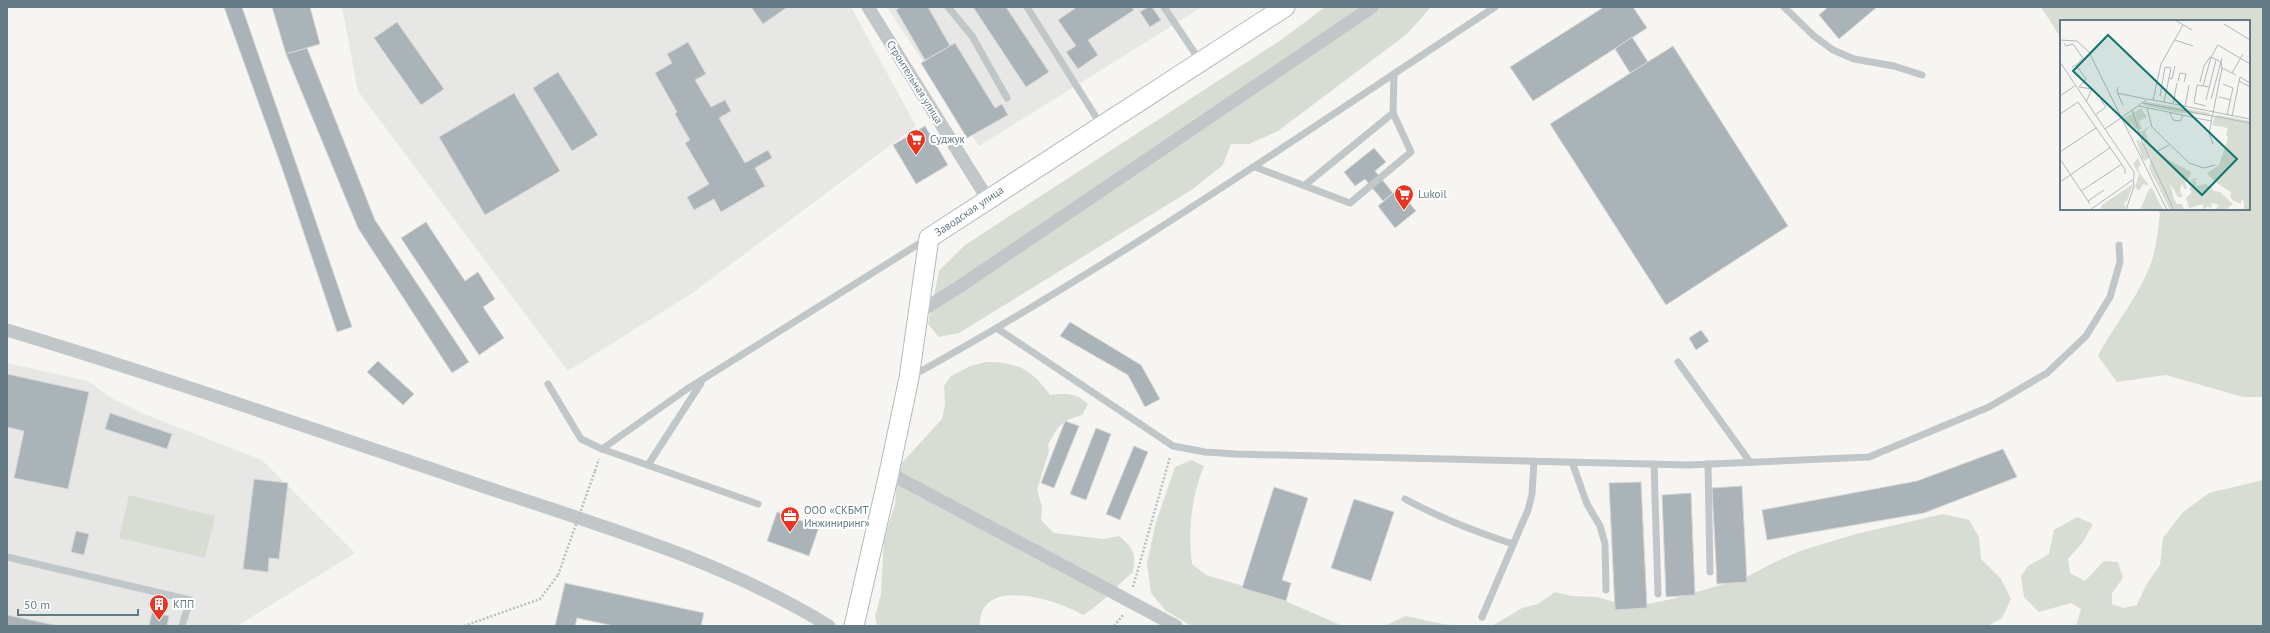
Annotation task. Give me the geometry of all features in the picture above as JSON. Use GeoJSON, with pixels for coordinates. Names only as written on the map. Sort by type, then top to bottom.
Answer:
{"type":"FeatureCollection","features":[{"type":"Feature","properties":{"kind":"main road","name":"Заводская улица"},"geometry":{"type":"LineString","coordinates":[[854,626],[909,378],[929,238],[988,198],[1285,7]]}},
{"type":"Feature","properties":{"kind":"street","name":"Строительная улица"},"geometry":{"type":"LineString","coordinates":[[868,7],[988,198]]}},
{"type":"Feature","properties":{"kind":"street"},"geometry":{"type":"LineString","coordinates":[[919,312],[959,287],[1372,7]]}},
{"type":"Feature","properties":{"kind":"street"},"geometry":{"type":"LineString","coordinates":[[7,330],[144,371],[630,536],[724,572],[792,605],[829,626]]}},
{"type":"Feature","properties":{"kind":"street"},"geometry":{"type":"LineString","coordinates":[[889,473],[1176,626]]}},
{"type":"Feature","properties":{"kind":"lane"},"geometry":{"type":"LineString","coordinates":[[948,7],[972,36],[1007,98]]}},
{"type":"Feature","properties":{"kind":"lane"},"geometry":{"type":"LineString","coordinates":[[1027,7],[1102,125]]}},
{"type":"Feature","properties":{"kind":"lane"},"geometry":{"type":"LineString","coordinates":[[1164,7],[1200,61]]}},
{"type":"Feature","properties":{"kind":"lane"},"geometry":{"type":"LineString","coordinates":[[909,378],[998,329],[1255,167],[1495,7]]}},
{"type":"Feature","properties":{"kind":"lane"},"geometry":{"type":"LineString","coordinates":[[1784,7],[1814,36],[1833,50],[1854,59],[1894,66],[1922,75]]}},
{"type":"Feature","properties":{"kind":"lane"},"geometry":{"type":"LineString","coordinates":[[1255,167],[1350,203],[1411,152],[1393,114],[1394,74]]}},
{"type":"Feature","properties":{"kind":"lane"},"geometry":{"type":"LineString","coordinates":[[1305,186],[1393,114]]}},
{"type":"Feature","properties":{"kind":"lane"},"geometry":{"type":"LineString","coordinates":[[602,449],[703,380],[929,238]]}},
{"type":"Feature","properties":{"kind":"lane"},"geometry":{"type":"LineString","coordinates":[[998,329],[1173,446],[1205,452],[1654,464],[1708,464],[1869,457],[1989,407],[2047,373],[2086,336],[2110,297],[2120,262],[2119,245]]}},
{"type":"Feature","properties":{"kind":"lane"},"geometry":{"type":"LineString","coordinates":[[1678,362],[1750,462]]}},
{"type":"Feature","properties":{"kind":"lane"},"geometry":{"type":"LineString","coordinates":[[648,465],[703,380]]}},
{"type":"Feature","properties":{"kind":"lane"},"geometry":{"type":"LineString","coordinates":[[548,384],[581,440],[602,449],[758,504]]}},
{"type":"Feature","properties":{"kind":"lane"},"geometry":{"type":"LineString","coordinates":[[1482,617],[1528,510],[1532,494],[1534,461]]}},
{"type":"Feature","properties":{"kind":"lane"},"geometry":{"type":"LineString","coordinates":[[1572,462],[1587,504],[1600,526],[1605,544],[1606,590]]}},
{"type":"Feature","properties":{"kind":"lane"},"geometry":{"type":"LineString","coordinates":[[1654,464],[1658,594]]}},
{"type":"Feature","properties":{"kind":"lane"},"geometry":{"type":"LineString","coordinates":[[1708,464],[1710,572]]}},
{"type":"Feature","properties":{"kind":"lane"},"geometry":{"type":"LineString","coordinates":[[1405,499],[1442,518],[1513,544]]}},
{"type":"Feature","properties":{"kind":"lane"},"geometry":{"type":"LineString","coordinates":[[7,557],[190,600],[182,626]]}},
{"type":"Feature","properties":{"kind":"path"},"geometry":{"type":"LineString","coordinates":[[1133,603],[1131,593],[1173,446]]}},
{"type":"Feature","properties":{"kind":"path"},"geometry":{"type":"LineString","coordinates":[[464,626],[540,600],[558,575],[595,471]]}},
{"type":"Feature","properties":{"kind":"shaded area"},"geometry":{"type":"Polygon","coordinates":[[[342,7],[851,7],[916,126],[691,294],[568,371],[358,91],[342,7]]]}},
{"type":"Feature","properties":{"kind":"shaded area"},"geometry":{"type":"Polygon","coordinates":[[[887,7],[1202,7],[979,146],[887,7]]]}},
{"type":"Feature","properties":{"kind":"shaded area"},"geometry":{"type":"Polygon","coordinates":[[[1325,7],[1431,7],[1407,34],[1278,131],[1249,144],[1231,144],[1223,165],[1193,189],[959,333],[939,337],[928,324],[939,271],[965,245],[1281,40],[1325,7]]]}},
{"type":"Feature","properties":{"kind":"shaded area"},"geometry":{"type":"Polygon","coordinates":[[[2041,7],[2263,7],[2263,397],[2243,397],[2166,375],[2117,382],[2098,356],[2142,283],[2148,270],[2153,257],[2156,241],[2160,214],[2158,210],[2250,210],[2250,20],[2060,20],[2060,36],[2041,7]]]}},
{"type":"Feature","properties":{"kind":"shaded area"},"geometry":{"type":"Polygon","coordinates":[[[986,362],[997,362],[1023,369],[1030,373],[1050,395],[1071,395],[1084,400],[1088,404],[1082,415],[1061,425],[1048,445],[1049,451],[1037,490],[1042,507],[1041,520],[1054,533],[1103,539],[1119,536],[1128,544],[1133,552],[1133,572],[1103,600],[1083,615],[1056,603],[1021,595],[1005,596],[992,601],[983,610],[980,626],[877,626],[875,617],[881,594],[884,537],[895,505],[898,467],[942,419],[945,404],[944,386],[951,376],[970,366],[986,362]]]}},
{"type":"Feature","properties":{"kind":"shaded area"},"geometry":{"type":"Polygon","coordinates":[[[7,363],[88,381],[113,399],[144,414],[262,460],[355,553],[237,626],[7,626],[7,363]]]}},
{"type":"Feature","properties":{"kind":"shaded area"},"geometry":{"type":"Polygon","coordinates":[[[1191,460],[1204,466],[1193,502],[1190,539],[1192,564],[1206,575],[1264,592],[1343,626],[1191,626],[1165,610],[1151,593],[1147,563],[1156,522],[1175,467],[1191,460]]]}},
{"type":"Feature","properties":{"kind":"shaded area"},"geometry":{"type":"Polygon","coordinates":[[[2263,480],[2263,626],[2076,626],[2081,609],[2071,603],[2039,612],[2024,597],[2021,576],[2028,566],[2049,554],[2054,530],[2077,517],[2093,524],[2083,542],[2068,559],[2070,573],[2085,581],[2104,561],[2118,562],[2123,578],[2112,593],[2112,604],[2124,608],[2137,605],[2146,585],[2160,565],[2163,538],[2182,513],[2209,493],[2263,480]]]}},
{"type":"Feature","properties":{"kind":"shaded area"},"geometry":{"type":"Polygon","coordinates":[[[129,495],[215,516],[205,558],[119,538],[129,495]]]}},
{"type":"Feature","properties":{"kind":"shaded area"},"geometry":{"type":"Polygon","coordinates":[[[1943,514],[1969,520],[1979,537],[1981,559],[2001,579],[2011,599],[2002,618],[1988,626],[1492,626],[1522,608],[1538,604],[1555,592],[1572,596],[1597,597],[1633,607],[1672,599],[1745,578],[1800,551],[1856,534],[1943,514]]]}},
{"type":"Feature","properties":{"kind":"shaded area"},"geometry":{"type":"Polygon","coordinates":[[[1406,616],[1443,624],[1462,626],[1384,626],[1406,616]]]}},
{"type":"Feature","properties":{"kind":"building"},"geometry":{"type":"Polygon","coordinates":[[[224,7],[242,7],[352,327],[337,332],[283,171],[224,7]]]}},
{"type":"Feature","properties":{"kind":"building"},"geometry":{"type":"Polygon","coordinates":[[[272,7],[310,7],[320,44],[286,54],[272,7]]]}},
{"type":"Feature","properties":{"kind":"building"},"geometry":{"type":"Polygon","coordinates":[[[751,7],[786,7],[786,8],[763,24],[751,7]]]}},
{"type":"Feature","properties":{"kind":"building"},"geometry":{"type":"Polygon","coordinates":[[[901,7],[928,7],[950,46],[925,60],[896,10],[901,7]]]}},
{"type":"Feature","properties":{"kind":"building"},"geometry":{"type":"Polygon","coordinates":[[[973,7],[1006,7],[1049,72],[1026,87],[973,7]]]}},
{"type":"Feature","properties":{"kind":"building"},"geometry":{"type":"Polygon","coordinates":[[[1077,7],[1132,7],[1134,10],[1088,40],[1098,55],[1078,69],[1066,52],[1076,46],[1058,20],[1077,7]]]}},
{"type":"Feature","properties":{"kind":"building"},"geometry":{"type":"Polygon","coordinates":[[[1148,7],[1152,7],[1161,20],[1150,27],[1140,12],[1148,7]]]}},
{"type":"Feature","properties":{"kind":"building"},"geometry":{"type":"Polygon","coordinates":[[[1604,7],[1633,7],[1647,28],[1533,101],[1510,67],[1604,7]]]}},
{"type":"Feature","properties":{"kind":"building"},"geometry":{"type":"Polygon","coordinates":[[[1828,7],[1877,7],[1839,39],[1819,15],[1828,7]]]}},
{"type":"Feature","properties":{"kind":"building"},"geometry":{"type":"Polygon","coordinates":[[[397,22],[444,89],[421,105],[374,38],[397,22]]]}},
{"type":"Feature","properties":{"kind":"building"},"geometry":{"type":"Polygon","coordinates":[[[1632,37],[1648,62],[1630,73],[1615,49],[1632,37]]]}},
{"type":"Feature","properties":{"kind":"building"},"geometry":{"type":"Polygon","coordinates":[[[688,42],[706,74],[695,80],[711,107],[725,100],[731,111],[719,118],[745,163],[768,150],[772,158],[755,168],[765,186],[721,212],[714,199],[694,210],[687,197],[709,184],[685,143],[690,140],[675,114],[677,112],[655,73],[672,63],[667,54],[688,42]]]}},
{"type":"Feature","properties":{"kind":"building"},"geometry":{"type":"Polygon","coordinates":[[[955,43],[995,108],[1002,104],[1008,115],[967,138],[921,63],[955,43]]]}},
{"type":"Feature","properties":{"kind":"building"},"geometry":{"type":"Polygon","coordinates":[[[1673,46],[1788,226],[1666,305],[1550,124],[1673,46]]]}},
{"type":"Feature","properties":{"kind":"building"},"geometry":{"type":"Polygon","coordinates":[[[307,48],[375,220],[469,362],[452,373],[358,228],[286,54],[307,48]]]}},
{"type":"Feature","properties":{"kind":"building"},"geometry":{"type":"Polygon","coordinates":[[[558,72],[598,135],[572,151],[533,88],[558,72]]]}},
{"type":"Feature","properties":{"kind":"building"},"geometry":{"type":"Polygon","coordinates":[[[514,93],[560,171],[485,215],[439,137],[514,93]]]}},
{"type":"Feature","properties":{"kind":"building"},"geometry":{"type":"Polygon","coordinates":[[[925,126],[948,165],[916,184],[893,145],[925,126]]]}},
{"type":"Feature","properties":{"kind":"building"},"geometry":{"type":"Polygon","coordinates":[[[1374,148],[1386,162],[1375,171],[1393,193],[1383,201],[1365,179],[1355,186],[1344,172],[1374,148]]]}},
{"type":"Feature","properties":{"kind":"building"},"geometry":{"type":"Polygon","coordinates":[[[1398,189],[1416,211],[1395,228],[1378,206],[1398,189]]]}},
{"type":"Feature","properties":{"kind":"building"},"geometry":{"type":"Polygon","coordinates":[[[426,222],[465,281],[478,272],[495,299],[483,307],[504,338],[479,355],[401,238],[426,222]]]}},
{"type":"Feature","properties":{"kind":"building"},"geometry":{"type":"Polygon","coordinates":[[[1070,322],[1141,365],[1160,399],[1145,407],[1128,375],[1060,336],[1070,322]]]}},
{"type":"Feature","properties":{"kind":"building"},"geometry":{"type":"Polygon","coordinates":[[[1701,330],[1709,341],[1696,350],[1689,338],[1701,330]]]}},
{"type":"Feature","properties":{"kind":"building"},"geometry":{"type":"Polygon","coordinates":[[[378,361],[414,394],[403,405],[367,372],[378,361]]]}},
{"type":"Feature","properties":{"kind":"building"},"geometry":{"type":"Polygon","coordinates":[[[7,374],[89,392],[68,489],[14,478],[24,431],[7,427],[7,374]]]}},
{"type":"Feature","properties":{"kind":"building"},"geometry":{"type":"Polygon","coordinates":[[[110,413],[172,434],[167,449],[105,429],[110,413]]]}},
{"type":"Feature","properties":{"kind":"building"},"geometry":{"type":"Polygon","coordinates":[[[1065,421],[1079,426],[1054,488],[1041,483],[1065,421]]]}},
{"type":"Feature","properties":{"kind":"building"},"geometry":{"type":"Polygon","coordinates":[[[1096,428],[1111,434],[1086,500],[1070,494],[1096,428]]]}},
{"type":"Feature","properties":{"kind":"building"},"geometry":{"type":"Polygon","coordinates":[[[1134,446],[1148,452],[1120,520],[1106,514],[1134,446]]]}},
{"type":"Feature","properties":{"kind":"building"},"geometry":{"type":"Polygon","coordinates":[[[2003,449],[2017,477],[1924,513],[1767,540],[1762,510],[1917,481],[2003,449]]]}},
{"type":"Feature","properties":{"kind":"building"},"geometry":{"type":"Polygon","coordinates":[[[254,479],[288,483],[279,559],[269,558],[268,572],[243,569],[254,479]]]}},
{"type":"Feature","properties":{"kind":"building"},"geometry":{"type":"Polygon","coordinates":[[[1641,482],[1647,608],[1615,610],[1609,483],[1641,482]]]}},
{"type":"Feature","properties":{"kind":"building"},"geometry":{"type":"Polygon","coordinates":[[[1742,486],[1747,582],[1717,584],[1712,488],[1742,486]]]}},
{"type":"Feature","properties":{"kind":"building"},"geometry":{"type":"Polygon","coordinates":[[[1274,487],[1308,498],[1282,580],[1291,583],[1286,601],[1242,588],[1274,487]]]}},
{"type":"Feature","properties":{"kind":"building"},"geometry":{"type":"Polygon","coordinates":[[[1691,493],[1695,595],[1666,597],[1662,495],[1691,493]]]}},
{"type":"Feature","properties":{"kind":"building"},"geometry":{"type":"Polygon","coordinates":[[[1354,499],[1394,512],[1371,581],[1331,568],[1354,499]]]}},
{"type":"Feature","properties":{"kind":"building"},"geometry":{"type":"Polygon","coordinates":[[[777,512],[819,527],[809,556],[767,541],[777,512]]]}},
{"type":"Feature","properties":{"kind":"building"},"geometry":{"type":"Polygon","coordinates":[[[76,531],[89,534],[84,555],[71,552],[76,531]]]}},
{"type":"Feature","properties":{"kind":"building"},"geometry":{"type":"Polygon","coordinates":[[[565,583],[704,613],[701,626],[614,626],[577,618],[575,626],[555,626],[565,583]]]}},
{"type":"Feature","properties":{"kind":"building","name":"КПП"},"geometry":{"type":"Polygon","coordinates":[[[152,612],[169,616],[167,626],[149,626],[152,612]]]}},
{"type":"Feature","properties":{"kind":"building"},"geometry":{"type":"Polygon","coordinates":[[[7,615],[59,626],[7,626],[7,615]]]}},
{"type":"Feature","properties":{"kind":"place","name":"Суджук"},"geometry":{"type":"Point","coordinates":[916,156]}},
{"type":"Feature","properties":{"kind":"place","name":"Lukoil"},"geometry":{"type":"Point","coordinates":[1404,211]}},
{"type":"Feature","properties":{"kind":"place","name":"ООО «СКБМТ Инжиниринг»"},"geometry":{"type":"Point","coordinates":[790,533]}},
{"type":"Feature","properties":{"kind":"place","name":"КПП"},"geometry":{"type":"Point","coordinates":[159,621]}}]}
